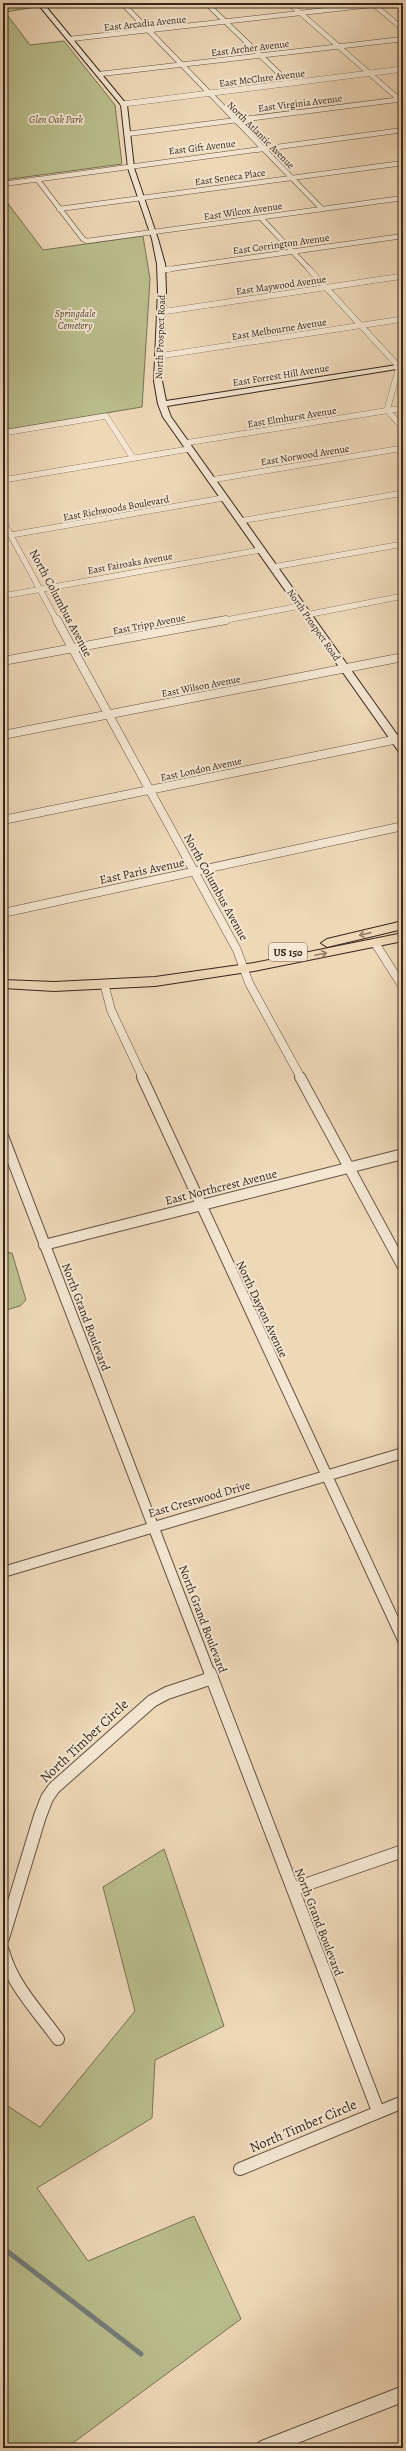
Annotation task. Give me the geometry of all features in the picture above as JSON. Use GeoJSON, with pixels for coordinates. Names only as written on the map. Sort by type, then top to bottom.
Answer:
{"type":"FeatureCollection","features":[{"type":"Feature","properties":{"kind":"highway","name":"US 150"},"geometry":{"type":"LineString","coordinates":[[242,966],[403,925]]}},
{"type":"Feature","properties":{"kind":"highway","name":"US 150"},"geometry":{"type":"LineString","coordinates":[[3,984],[47,987],[105,987],[172,980],[403,937]]}},
{"type":"Feature","properties":{"kind":"main road","name":"North Prospect Road"},"geometry":{"type":"LineString","coordinates":[[40,3],[100,74],[123,104],[130,166],[153,232],[162,270],[158,384],[162,404],[173,427],[344,668],[399,739],[403,750]]}},
{"type":"Feature","properties":{"kind":"main road","name":"East Forrest Hill Avenue"},"geometry":{"type":"LineString","coordinates":[[162,404],[401,367]]}},
{"type":"Feature","properties":{"kind":"street","name":"North Atlantic Avenue"},"geometry":{"type":"LineString","coordinates":[[122,3],[233,120],[322,209]]}},
{"type":"Feature","properties":{"kind":"street"},"geometry":{"type":"LineString","coordinates":[[206,3],[289,84]]}},
{"type":"Feature","properties":{"kind":"street"},"geometry":{"type":"LineString","coordinates":[[289,3],[368,74],[401,99],[403,103]]}},
{"type":"Feature","properties":{"kind":"street","name":"East Arcadia Avenue"},"geometry":{"type":"LineString","coordinates":[[70,39],[388,3]]}},
{"type":"Feature","properties":{"kind":"street"},"geometry":{"type":"LineString","coordinates":[[373,4],[403,29]]}},
{"type":"Feature","properties":{"kind":"street","name":"East Archer Avenue"},"geometry":{"type":"LineString","coordinates":[[100,74],[403,39]]}},
{"type":"Feature","properties":{"kind":"street","name":"East McClure Avenue"},"geometry":{"type":"LineString","coordinates":[[123,104],[403,69]]}},
{"type":"Feature","properties":{"kind":"street","name":"East Virginia Avenue"},"geometry":{"type":"LineString","coordinates":[[127,134],[401,99]]}},
{"type":"Feature","properties":{"kind":"street","name":"East Gift Avenue"},"geometry":{"type":"LineString","coordinates":[[3,184],[403,130]]}},
{"type":"Feature","properties":{"kind":"street","name":"East Seneca Place"},"geometry":{"type":"LineString","coordinates":[[59,209],[403,163]]}},
{"type":"Feature","properties":{"kind":"street"},"geometry":{"type":"LineString","coordinates":[[37,179],[59,209]]}},
{"type":"Feature","properties":{"kind":"street","name":"East Wilcox Avenue"},"geometry":{"type":"LineString","coordinates":[[59,209],[86,241],[403,198]]}},
{"type":"Feature","properties":{"kind":"street"},"geometry":{"type":"LineString","coordinates":[[261,218],[328,287],[401,367],[387,410],[403,428]]}},
{"type":"Feature","properties":{"kind":"street","name":"East Corrington Avenue"},"geometry":{"type":"LineString","coordinates":[[162,270],[403,236]]}},
{"type":"Feature","properties":{"kind":"street","name":"East Maywood Avenue"},"geometry":{"type":"LineString","coordinates":[[161,312],[403,276]]}},
{"type":"Feature","properties":{"kind":"street","name":"East Melbourne Avenue"},"geometry":{"type":"LineString","coordinates":[[159,356],[403,319]]}},
{"type":"Feature","properties":{"kind":"street","name":"East Elmhurst Avenue"},"geometry":{"type":"LineString","coordinates":[[3,480],[133,458],[187,446],[403,408]]}},
{"type":"Feature","properties":{"kind":"street"},"geometry":{"type":"LineString","coordinates":[[3,433],[106,416],[133,458]]}},
{"type":"Feature","properties":{"kind":"street","name":"East Norwood Avenue"},"geometry":{"type":"LineString","coordinates":[[212,482],[403,448]]}},
{"type":"Feature","properties":{"kind":"street","name":"East Norwood Avenue"},"geometry":{"type":"LineString","coordinates":[[212,482],[403,452]]}},
{"type":"Feature","properties":{"kind":"street"},"geometry":{"type":"LineString","coordinates":[[242,524],[403,493]]}},
{"type":"Feature","properties":{"kind":"street","name":"East Richwoods Boulevard"},"geometry":{"type":"LineString","coordinates":[[11,535],[223,498]]}},
{"type":"Feature","properties":{"kind":"street"},"geometry":{"type":"LineString","coordinates":[[242,524],[403,498]]}},
{"type":"Feature","properties":{"kind":"street","name":"North Columbus Avenue"},"geometry":{"type":"LineString","coordinates":[[3,521],[107,715],[237,950],[242,966],[348,1167],[403,1267]]}},
{"type":"Feature","properties":{"kind":"street"},"geometry":{"type":"LineString","coordinates":[[273,568],[403,544]]}},
{"type":"Feature","properties":{"kind":"street","name":"East Fairoaks Avenue"},"geometry":{"type":"LineString","coordinates":[[3,596],[260,550]]}},
{"type":"Feature","properties":{"kind":"street"},"geometry":{"type":"LineString","coordinates":[[306,615],[403,596]]}},
{"type":"Feature","properties":{"kind":"street","name":"East Tripp Avenue"},"geometry":{"type":"LineString","coordinates":[[3,661],[300,606]]}},
{"type":"Feature","properties":{"kind":"street","name":"East Wilson Avenue"},"geometry":{"type":"LineString","coordinates":[[3,735],[403,657]]}},
{"type":"Feature","properties":{"kind":"street","name":"East London Avenue"},"geometry":{"type":"LineString","coordinates":[[3,820],[399,739]]}},
{"type":"Feature","properties":{"kind":"street","name":"East Paris Avenue"},"geometry":{"type":"LineString","coordinates":[[3,913],[403,826]]}},
{"type":"Feature","properties":{"kind":"street"},"geometry":{"type":"LineString","coordinates":[[376,943],[403,987]]}},
{"type":"Feature","properties":{"kind":"street","name":"North Dayton Avenue"},"geometry":{"type":"LineString","coordinates":[[105,987],[111,1010],[403,1640]]}},
{"type":"Feature","properties":{"kind":"street","name":"North Grand Boulevard"},"geometry":{"type":"LineString","coordinates":[[3,1136],[378,2111]]}},
{"type":"Feature","properties":{"kind":"street","name":"East Northcrest Avenue"},"geometry":{"type":"LineString","coordinates":[[44,1245],[200,1204],[403,1154]]}},
{"type":"Feature","properties":{"kind":"street","name":"East Crestwood Drive"},"geometry":{"type":"LineString","coordinates":[[3,1572],[153,1526],[403,1453]]}},
{"type":"Feature","properties":{"kind":"street","name":"North Timber Circle"},"geometry":{"type":"LineString","coordinates":[[3,1938],[40,1816],[54,1788],[152,1701],[167,1693],[212,1678]]}},
{"type":"Feature","properties":{"kind":"street"},"geometry":{"type":"LineString","coordinates":[[293,1889],[403,1851]]}},
{"type":"Feature","properties":{"kind":"street"},"geometry":{"type":"LineString","coordinates":[[3,1951],[7,1965],[14,1978],[58,2039]]}},
{"type":"Feature","properties":{"kind":"street","name":"North Timber Circle"},"geometry":{"type":"LineString","coordinates":[[240,2169],[403,2102]]}},
{"type":"Feature","properties":{"kind":"street"},"geometry":{"type":"LineString","coordinates":[[264,2448],[403,2394]]}},
{"type":"Feature","properties":{"kind":"green space","name":"Glen Oak Park"},"geometry":{"type":"Polygon","coordinates":[[[3,3],[32,3],[36,7],[5,12],[30,45],[64,41],[115,105],[122,164],[3,180],[3,3]]]}},
{"type":"Feature","properties":{"kind":"green space","name":"Springdale Cemetery"},"geometry":{"type":"Polygon","coordinates":[[[3,197],[43,250],[143,236],[150,279],[142,407],[3,430],[3,197]]]}},
{"type":"Feature","properties":{"kind":"green space"},"geometry":{"type":"Polygon","coordinates":[[[3,1252],[12,1253],[26,1300],[20,1306],[3,1311],[3,1252]]]}},
{"type":"Feature","properties":{"kind":"green space"},"geometry":{"type":"Polygon","coordinates":[[[164,1849],[224,2026],[155,2060],[152,2118],[37,2188],[88,2261],[194,2216],[241,2319],[66,2448],[3,2448],[3,2103],[40,2127],[135,2011],[103,1887],[164,1849]]]}},
{"type":"Feature","properties":{"kind":"waterway"},"geometry":{"type":"LineString","coordinates":[[3,2248],[141,2354]]}}]}
